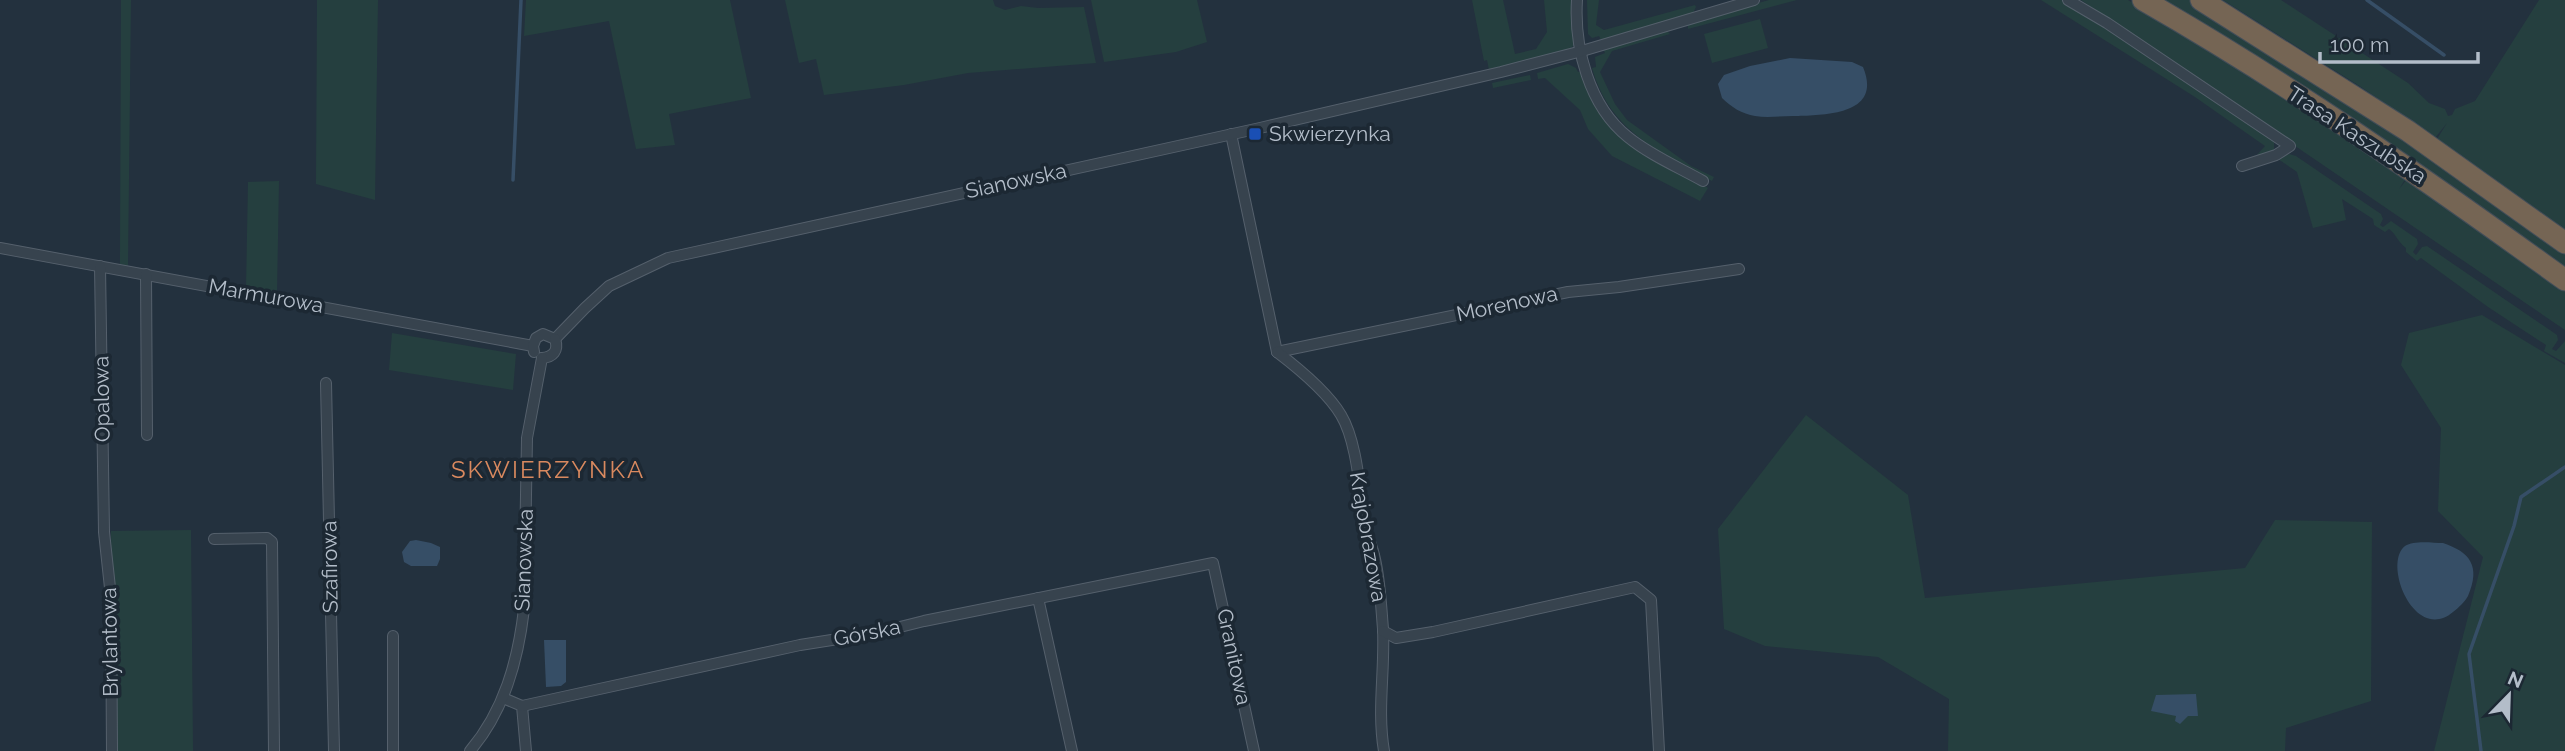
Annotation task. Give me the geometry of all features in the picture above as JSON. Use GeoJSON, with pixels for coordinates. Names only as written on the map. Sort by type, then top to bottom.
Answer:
{"type":"FeatureCollection","features":[{"type":"Feature","properties":{"kind":"highway","name":"Trasa Kaszubska"},"geometry":{"type":"LineString","coordinates":[[2143,0],[2385,151],[2565,280]]}},
{"type":"Feature","properties":{"kind":"highway","name":"Trasa Kaszubska"},"geometry":{"type":"LineString","coordinates":[[2201,0],[2408,131],[2565,243]]}},
{"type":"Feature","properties":{"kind":"street"},"geometry":{"type":"LineString","coordinates":[[1577,0],[1577,34],[1593,92],[1616,127],[1645,149],[1703,181]]}},
{"type":"Feature","properties":{"kind":"street","name":"Sianowska"},"geometry":{"type":"LineString","coordinates":[[555,339],[584,307],[609,286],[668,258],[1501,72],[1754,0]]}},
{"type":"Feature","properties":{"kind":"street"},"geometry":{"type":"LineString","coordinates":[[2068,0],[2107,23],[2290,146],[2276,155],[2242,166]]}},
{"type":"Feature","properties":{"kind":"street"},"geometry":{"type":"LineString","coordinates":[[1231,134],[1277,352]]}},
{"type":"Feature","properties":{"kind":"street","name":"Marmurowa"},"geometry":{"type":"LineString","coordinates":[[0,248],[533,346]]}},
{"type":"Feature","properties":{"kind":"street","name":"Opalowa"},"geometry":{"type":"LineString","coordinates":[[100,266],[104,532]]}},
{"type":"Feature","properties":{"kind":"street","name":"Morenowa"},"geometry":{"type":"LineString","coordinates":[[1277,352],[1567,292],[1739,270]]}},
{"type":"Feature","properties":{"kind":"street"},"geometry":{"type":"LineString","coordinates":[[146,274],[147,435]]}},
{"type":"Feature","properties":{"kind":"street"},"geometry":{"type":"LineString","coordinates":[[543,334],[555,339],[557,345],[550,358],[542,358],[535,353],[533,346],[536,338],[543,334]]}},
{"type":"Feature","properties":{"kind":"street","name":"Krajobrazowa"},"geometry":{"type":"LineString","coordinates":[[1277,352],[1293,364],[1334,405],[1350,435],[1366,532],[1375,555],[1383,631],[1380,723],[1384,751]]}},
{"type":"Feature","properties":{"kind":"street","name":"Sianowska"},"geometry":{"type":"LineString","coordinates":[[470,751],[490,723],[503,698],[515,662],[524,609],[527,438],[542,358]]}},
{"type":"Feature","properties":{"kind":"street","name":"Szafirowa"},"geometry":{"type":"LineString","coordinates":[[326,383],[334,751]]}},
{"type":"Feature","properties":{"kind":"street","name":"Brylantowa"},"geometry":{"type":"LineString","coordinates":[[104,532],[111,597],[112,751]]}},
{"type":"Feature","properties":{"kind":"street"},"geometry":{"type":"LineString","coordinates":[[214,539],[267,538],[272,542],[274,751]]}},
{"type":"Feature","properties":{"kind":"street","name":"Górska"},"geometry":{"type":"LineString","coordinates":[[522,706],[800,645],[876,633],[1213,563]]}},
{"type":"Feature","properties":{"kind":"street","name":"Granitowa"},"geometry":{"type":"LineString","coordinates":[[1213,563],[1254,751]]}},
{"type":"Feature","properties":{"kind":"street"},"geometry":{"type":"LineString","coordinates":[[1383,631],[1396,638],[1433,632],[1635,587],[1651,600],[1659,751]]}},
{"type":"Feature","properties":{"kind":"street"},"geometry":{"type":"LineString","coordinates":[[1038,598],[1072,751]]}},
{"type":"Feature","properties":{"kind":"street"},"geometry":{"type":"LineString","coordinates":[[393,636],[393,751]]}},
{"type":"Feature","properties":{"kind":"street"},"geometry":{"type":"LineString","coordinates":[[503,698],[522,706],[526,751]]}},
{"type":"Feature","properties":{"kind":"green space"},"geometry":{"type":"Polygon","coordinates":[[[121,0],[131,0],[128,266],[120,264],[121,0]]]}},
{"type":"Feature","properties":{"kind":"green space"},"geometry":{"type":"Polygon","coordinates":[[[317,0],[378,0],[375,200],[316,184],[317,0]]]}},
{"type":"Feature","properties":{"kind":"green space"},"geometry":{"type":"Polygon","coordinates":[[[526,0],[730,0],[751,98],[669,114],[675,145],[636,149],[609,21],[524,36],[526,0]]]}},
{"type":"Feature","properties":{"kind":"green space"},"geometry":{"type":"Polygon","coordinates":[[[785,0],[993,0],[995,6],[1005,10],[1021,6],[1084,7],[1096,63],[968,73],[904,85],[824,95],[816,59],[799,63],[785,0]]]}},
{"type":"Feature","properties":{"kind":"green space"},"geometry":{"type":"Polygon","coordinates":[[[1091,0],[1197,0],[1207,42],[1176,52],[1104,62],[1091,0]]]}},
{"type":"Feature","properties":{"kind":"green space"},"geometry":{"type":"Polygon","coordinates":[[[1472,0],[1503,0],[1515,54],[1536,49],[1547,32],[1544,0],[1573,0],[1574,45],[1569,50],[1489,70],[1487,60],[1484,61],[1472,0]]]}},
{"type":"Feature","properties":{"kind":"green space"},"geometry":{"type":"Polygon","coordinates":[[[1587,0],[1599,0],[1596,25],[1604,30],[1695,5],[1696,7],[1693,13],[1601,40],[1599,36],[1592,38],[1588,34],[1587,0]]]}},
{"type":"Feature","properties":{"kind":"green space"},"geometry":{"type":"Polygon","coordinates":[[[1769,0],[1797,0],[1688,29],[1691,22],[1769,0]]]}},
{"type":"Feature","properties":{"kind":"green space"},"geometry":{"type":"Polygon","coordinates":[[[2041,0],[2064,0],[2274,141],[2274,151],[2242,161],[2256,156],[2265,146],[2195,97],[2041,0]]]}},
{"type":"Feature","properties":{"kind":"green space"},"geometry":{"type":"Polygon","coordinates":[[[2081,0],[2128,0],[2194,39],[2406,178],[2399,189],[2408,178],[2565,292],[2565,330],[2081,0]]]}},
{"type":"Feature","properties":{"kind":"green space"},"geometry":{"type":"Polygon","coordinates":[[[2159,0],[2193,0],[2286,58],[2565,251],[2565,272],[2159,0]]]}},
{"type":"Feature","properties":{"kind":"green space"},"geometry":{"type":"Polygon","coordinates":[[[2223,0],[2281,0],[2408,83],[2429,103],[2445,109],[2448,116],[2452,115],[2455,109],[2475,101],[2539,0],[2565,0],[2565,231],[2437,139],[2447,123],[2435,138],[2361,87],[2223,0]]]}},
{"type":"Feature","properties":{"kind":"green space"},"geometry":{"type":"Polygon","coordinates":[[[1760,19],[1768,48],[1712,63],[1704,34],[1760,19]]]}},
{"type":"Feature","properties":{"kind":"green space"},"geometry":{"type":"Polygon","coordinates":[[[1667,31],[1670,34],[1612,51],[1600,72],[1615,104],[1627,120],[1691,166],[1714,177],[1712,181],[1655,149],[1624,124],[1600,90],[1592,68],[1596,67],[1595,57],[1605,53],[1603,49],[1667,31]]]}},
{"type":"Feature","properties":{"kind":"green space"},"geometry":{"type":"Polygon","coordinates":[[[1568,64],[1578,72],[1582,71],[1600,113],[1708,188],[1700,201],[1612,156],[1588,129],[1580,110],[1545,78],[1538,79],[1537,73],[1568,64]]]}},
{"type":"Feature","properties":{"kind":"green space"},"geometry":{"type":"Polygon","coordinates":[[[1530,75],[1531,80],[1493,88],[1492,83],[1530,75]]]}},
{"type":"Feature","properties":{"kind":"green space"},"geometry":{"type":"Polygon","coordinates":[[[2289,154],[2296,156],[2381,214],[2383,219],[2380,225],[2383,227],[2391,221],[2417,239],[2418,244],[2413,252],[2416,255],[2422,247],[2427,246],[2557,335],[2558,340],[2552,349],[2556,351],[2565,341],[2565,363],[2544,351],[2546,345],[2421,258],[2417,261],[2406,252],[2406,248],[2389,229],[2385,232],[2374,225],[2373,219],[2342,199],[2346,220],[2313,228],[2297,172],[2278,159],[2289,154]]]}},
{"type":"Feature","properties":{"kind":"green space"},"geometry":{"type":"Polygon","coordinates":[[[279,181],[277,294],[246,288],[248,182],[279,181]]]}},
{"type":"Feature","properties":{"kind":"green space"},"geometry":{"type":"Polygon","coordinates":[[[2482,315],[2565,365],[2565,751],[2434,751],[2483,557],[2438,511],[2441,428],[2401,365],[2409,333],[2482,315]]]}},
{"type":"Feature","properties":{"kind":"green space"},"geometry":{"type":"Polygon","coordinates":[[[392,333],[516,354],[513,390],[389,370],[392,333]]]}},
{"type":"Feature","properties":{"kind":"green space"},"geometry":{"type":"Polygon","coordinates":[[[1806,415],[1908,495],[1925,598],[2245,568],[2275,520],[2372,522],[2371,701],[2286,728],[2285,751],[1948,751],[1949,699],[1878,657],[1765,646],[1724,629],[1718,529],[1806,415]]]}},
{"type":"Feature","properties":{"kind":"green space"},"geometry":{"type":"Polygon","coordinates":[[[191,530],[193,751],[114,751],[111,531],[191,530]]]}},
{"type":"Feature","properties":{"kind":"water"},"geometry":{"type":"Polygon","coordinates":[[[1790,58],[1852,62],[1863,67],[1867,83],[1865,95],[1848,109],[1834,113],[1769,117],[1746,114],[1722,98],[1718,84],[1724,75],[1750,66],[1790,58]]]}},
{"type":"Feature","properties":{"kind":"water"},"geometry":{"type":"Polygon","coordinates":[[[416,540],[440,547],[437,566],[411,566],[404,562],[402,552],[410,541],[416,540]]]}},
{"type":"Feature","properties":{"kind":"water"},"geometry":{"type":"Polygon","coordinates":[[[2443,543],[2466,556],[2473,568],[2472,585],[2466,598],[2453,612],[2439,619],[2426,618],[2415,610],[2406,598],[2397,568],[2399,555],[2409,544],[2443,543]]]}},
{"type":"Feature","properties":{"kind":"water"},"geometry":{"type":"Polygon","coordinates":[[[544,640],[566,640],[566,682],[561,686],[546,687],[544,640]]]}},
{"type":"Feature","properties":{"kind":"water"},"geometry":{"type":"Polygon","coordinates":[[[2196,694],[2198,716],[2188,716],[2180,724],[2175,721],[2176,716],[2151,711],[2156,695],[2196,694]]]}},
{"type":"Feature","properties":{"kind":"waterway"},"geometry":{"type":"LineString","coordinates":[[513,180],[521,0]]}},
{"type":"Feature","properties":{"kind":"waterway"},"geometry":{"type":"LineString","coordinates":[[2367,0],[2444,55]]}},
{"type":"Feature","properties":{"kind":"waterway"},"geometry":{"type":"LineString","coordinates":[[2481,751],[2469,654],[2514,526],[2521,497],[2565,467]]}},
{"type":"Feature","properties":{"kind":"place","name":"Skwierzynka"},"geometry":{"type":"Point","coordinates":[1255,134]}},
{"type":"Feature","properties":{"kind":"district","name":"SKWIERZYNKA"},"geometry":{"type":"Point","coordinates":[548,470]}}]}
